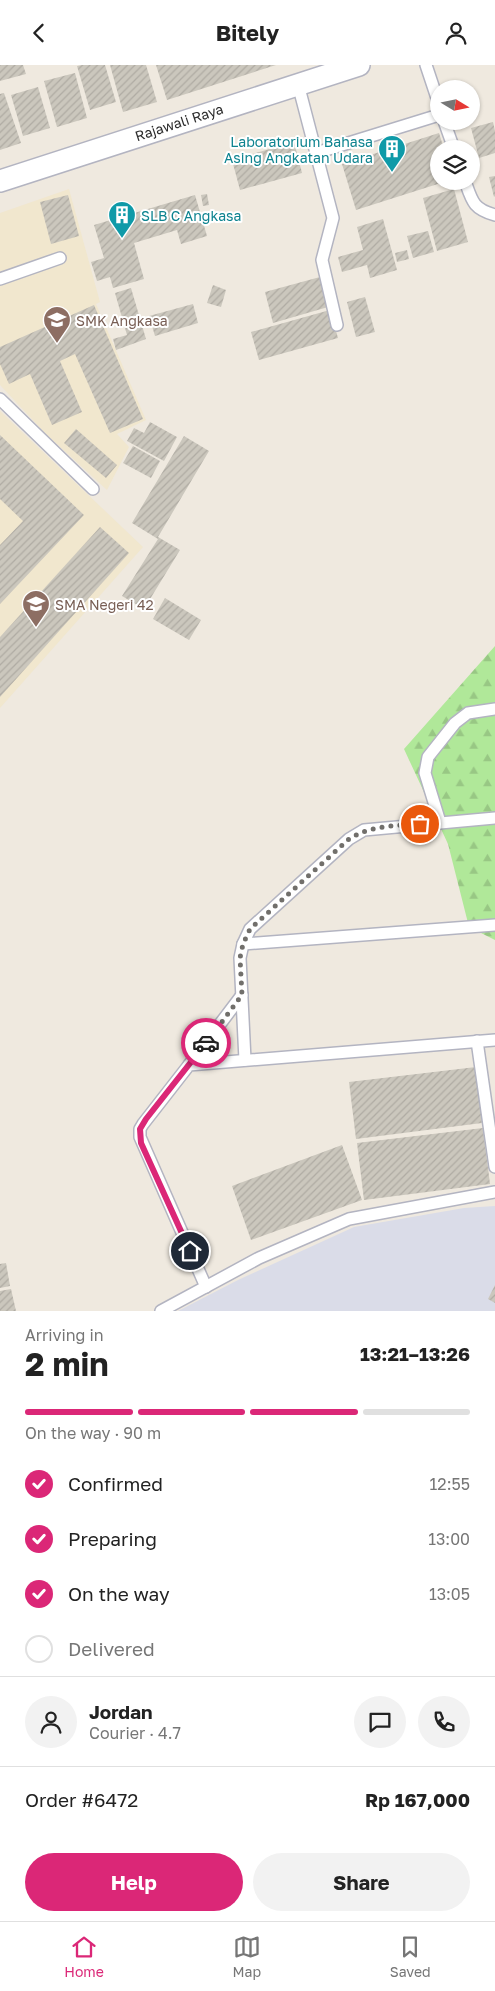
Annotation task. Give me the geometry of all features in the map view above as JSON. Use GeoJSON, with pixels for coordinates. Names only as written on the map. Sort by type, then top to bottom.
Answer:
{"type":"FeatureCollection","features":[{"type":"Feature","properties":{"kind":"street","name":"Rajawali Raya"},"geometry":{"type":"LineString","coordinates":[[0,181],[359,65]]}},
{"type":"Feature","properties":{"kind":"lane"},"geometry":{"type":"LineString","coordinates":[[426,65],[431,80]]}},
{"type":"Feature","properties":{"kind":"lane"},"geometry":{"type":"LineString","coordinates":[[298,84],[333,218],[322,260],[336,325]]}},
{"type":"Feature","properties":{"kind":"lane"},"geometry":{"type":"LineString","coordinates":[[316,153],[430,118]]}},
{"type":"Feature","properties":{"kind":"lane"},"geometry":{"type":"LineString","coordinates":[[469,190],[475,205],[481,210],[495,215]]}},
{"type":"Feature","properties":{"kind":"lane"},"geometry":{"type":"LineString","coordinates":[[0,279],[60,258]]}},
{"type":"Feature","properties":{"kind":"lane"},"geometry":{"type":"LineString","coordinates":[[0,399],[93,489]]}},
{"type":"Feature","properties":{"kind":"lane"},"geometry":{"type":"LineString","coordinates":[[440,822],[425,773],[428,757],[455,723],[468,713],[495,709]]}},
{"type":"Feature","properties":{"kind":"lane"},"geometry":{"type":"LineString","coordinates":[[245,1060],[240,958],[243,944],[250,929],[358,833],[373,828],[495,818]]}},
{"type":"Feature","properties":{"kind":"lane"},"geometry":{"type":"LineString","coordinates":[[243,944],[495,925]]}},
{"type":"Feature","properties":{"kind":"lane"},"geometry":{"type":"LineString","coordinates":[[206,1287],[140,1137],[140,1129],[242,995]]}},
{"type":"Feature","properties":{"kind":"lane"},"geometry":{"type":"LineString","coordinates":[[190,1065],[495,1040]]}},
{"type":"Feature","properties":{"kind":"lane"},"geometry":{"type":"LineString","coordinates":[[477,1041],[495,1167]]}},
{"type":"Feature","properties":{"kind":"lane"},"geometry":{"type":"LineString","coordinates":[[161,1311],[259,1258],[349,1219],[495,1192]]}},
{"type":"Feature","properties":{"kind":"shaded area","name":"SMK Angkasa"},"geometry":{"type":"Polygon","coordinates":[[[69,189],[100,302],[96,304],[146,420],[117,434],[129,447],[107,490],[46,434],[0,385],[0,213],[69,189]]]}},
{"type":"Feature","properties":{"kind":"shaded area","name":"SMA Negeri 42"},"geometry":{"type":"Polygon","coordinates":[[[0,411],[143,547],[0,708],[0,411]]]}},
{"type":"Feature","properties":{"kind":"shaded area"},"geometry":{"type":"Polygon","coordinates":[[[495,1206],[495,1311],[178,1311],[238,1280],[354,1227],[464,1208],[495,1206]]]}},
{"type":"Feature","properties":{"kind":"green space"},"geometry":{"type":"Polygon","coordinates":[[[495,646],[495,940],[469,927],[448,844],[404,749],[495,646]]]}},
{"type":"Feature","properties":{"kind":"building"},"geometry":{"type":"Polygon","coordinates":[[[0,65],[23,65],[26,74],[0,81],[0,65]]]}},
{"type":"Feature","properties":{"kind":"building"},"geometry":{"type":"Polygon","coordinates":[[[105,65],[116,102],[90,110],[77,66],[105,65]]]}},
{"type":"Feature","properties":{"kind":"building"},"geometry":{"type":"Polygon","coordinates":[[[110,65],[146,65],[157,102],[123,112],[110,65]]]}},
{"type":"Feature","properties":{"kind":"building"},"geometry":{"type":"Polygon","coordinates":[[[156,65],[276,65],[167,100],[156,65]]]}},
{"type":"Feature","properties":{"kind":"building"},"geometry":{"type":"Polygon","coordinates":[[[75,73],[87,118],[57,127],[44,81],[75,73]]]}},
{"type":"Feature","properties":{"kind":"building"},"geometry":{"type":"Polygon","coordinates":[[[38,87],[50,128],[23,136],[11,95],[38,87]]]}},
{"type":"Feature","properties":{"kind":"building"},"geometry":{"type":"Polygon","coordinates":[[[4,93],[21,143],[0,150],[0,94],[4,93]]]}},
{"type":"Feature","properties":{"kind":"building"},"geometry":{"type":"Polygon","coordinates":[[[493,122],[495,153],[480,158],[480,140],[474,140],[472,130],[480,130],[480,126],[493,122]]]}},
{"type":"Feature","properties":{"kind":"building","name":"Laboratorium Bahasa Asing Angkatan Udara"},"geometry":{"type":"Polygon","coordinates":[[[439,133],[441,140],[430,140],[430,186],[356,210],[342,164],[439,133]]]}},
{"type":"Feature","properties":{"kind":"building"},"geometry":{"type":"Polygon","coordinates":[[[294,142],[302,173],[240,190],[232,160],[294,142]]]}},
{"type":"Feature","properties":{"kind":"building"},"geometry":{"type":"Polygon","coordinates":[[[495,176],[495,196],[494,197],[489,177],[495,176]]]}},
{"type":"Feature","properties":{"kind":"building"},"geometry":{"type":"Polygon","coordinates":[[[454,190],[468,242],[437,251],[423,198],[454,190]]]}},
{"type":"Feature","properties":{"kind":"building"},"geometry":{"type":"Polygon","coordinates":[[[207,194],[209,205],[203,206],[201,195],[207,194]]]}},
{"type":"Feature","properties":{"kind":"building"},"geometry":{"type":"Polygon","coordinates":[[[68,195],[79,236],[51,244],[40,202],[68,195]]]}},
{"type":"Feature","properties":{"kind":"building","name":"SLB C Angkasa"},"geometry":{"type":"Polygon","coordinates":[[[195,195],[207,236],[181,244],[177,230],[134,243],[144,279],[113,288],[110,277],[97,281],[91,262],[104,258],[94,225],[195,195]]]}},
{"type":"Feature","properties":{"kind":"building"},"geometry":{"type":"Polygon","coordinates":[[[383,219],[397,270],[370,278],[367,265],[342,272],[338,257],[363,250],[357,227],[383,219]]]}},
{"type":"Feature","properties":{"kind":"building"},"geometry":{"type":"Polygon","coordinates":[[[428,231],[434,252],[413,258],[407,236],[428,231]]]}},
{"type":"Feature","properties":{"kind":"building"},"geometry":{"type":"Polygon","coordinates":[[[407,250],[409,259],[397,262],[395,253],[407,250]]]}},
{"type":"Feature","properties":{"kind":"building"},"geometry":{"type":"Polygon","coordinates":[[[320,277],[328,307],[273,323],[265,292],[320,277]]]}},
{"type":"Feature","properties":{"kind":"building"},"geometry":{"type":"Polygon","coordinates":[[[213,285],[226,290],[221,307],[207,303],[213,285]]]}},
{"type":"Feature","properties":{"kind":"building"},"geometry":{"type":"Polygon","coordinates":[[[131,288],[146,339],[116,350],[113,339],[127,335],[115,293],[131,288]]]}},
{"type":"Feature","properties":{"kind":"building"},"geometry":{"type":"Polygon","coordinates":[[[365,297],[375,332],[356,337],[347,302],[365,297]]]}},
{"type":"Feature","properties":{"kind":"building"},"geometry":{"type":"Polygon","coordinates":[[[193,304],[198,323],[155,336],[149,316],[193,304]]]}},
{"type":"Feature","properties":{"kind":"building"},"geometry":{"type":"Polygon","coordinates":[[[94,305],[143,419],[110,433],[75,354],[60,361],[82,412],[52,425],[30,374],[9,384],[0,364],[0,347],[94,305]]]}},
{"type":"Feature","properties":{"kind":"building"},"geometry":{"type":"Polygon","coordinates":[[[330,310],[338,338],[259,360],[251,332],[330,310]]]}},
{"type":"Feature","properties":{"kind":"building"},"geometry":{"type":"Polygon","coordinates":[[[150,422],[177,437],[164,461],[127,441],[134,428],[144,433],[150,422]]]}},
{"type":"Feature","properties":{"kind":"building"},"geometry":{"type":"Polygon","coordinates":[[[76,429],[117,465],[106,478],[64,443],[76,429]]]}},
{"type":"Feature","properties":{"kind":"building"},"geometry":{"type":"Polygon","coordinates":[[[0,435],[84,515],[0,604],[0,545],[23,521],[0,499],[0,435]]]}},
{"type":"Feature","properties":{"kind":"building"},"geometry":{"type":"Polygon","coordinates":[[[184,436],[209,451],[158,537],[180,550],[144,609],[122,596],[158,539],[132,523],[184,436]]]}},
{"type":"Feature","properties":{"kind":"building"},"geometry":{"type":"Polygon","coordinates":[[[133,446],[160,461],[151,478],[123,463],[133,446]]]}},
{"type":"Feature","properties":{"kind":"building"},"geometry":{"type":"Polygon","coordinates":[[[100,527],[129,553],[0,697],[0,637],[100,527]]]}},
{"type":"Feature","properties":{"kind":"building"},"geometry":{"type":"Polygon","coordinates":[[[165,598],[201,620],[189,640],[153,619],[165,598]]]}},
{"type":"Feature","properties":{"kind":"building"},"geometry":{"type":"Polygon","coordinates":[[[476,1067],[482,1123],[356,1139],[349,1082],[476,1067]]]}},
{"type":"Feature","properties":{"kind":"building"},"geometry":{"type":"Polygon","coordinates":[[[483,1128],[490,1184],[364,1200],[357,1143],[483,1128]]]}},
{"type":"Feature","properties":{"kind":"building"},"geometry":{"type":"Polygon","coordinates":[[[342,1145],[362,1200],[251,1240],[232,1186],[342,1145]]]}},
{"type":"Feature","properties":{"kind":"building"},"geometry":{"type":"Polygon","coordinates":[[[6,1263],[10,1286],[0,1288],[0,1264],[6,1263]]]}},
{"type":"Feature","properties":{"kind":"building"},"geometry":{"type":"Polygon","coordinates":[[[495,1285],[495,1303],[488,1299],[495,1285]]]}},
{"type":"Feature","properties":{"kind":"building"},"geometry":{"type":"Polygon","coordinates":[[[11,1289],[16,1311],[0,1311],[0,1291],[11,1289]]]}},
{"type":"Feature","properties":{"kind":"way so far"},"geometry":{"type":"LineString","coordinates":[[206,1043],[242,995],[240,958],[243,944],[250,929],[358,833],[373,828],[420,824]]}},
{"type":"Feature","properties":{"kind":"place","name":"Laboratorium Bahasa Asing Angkatan Udara"},"geometry":{"type":"Point","coordinates":[392,173]}},
{"type":"Feature","properties":{"kind":"place","name":"SLB C Angkasa"},"geometry":{"type":"Point","coordinates":[122,239]}},
{"type":"Feature","properties":{"kind":"place","name":"SMK Angkasa"},"geometry":{"type":"Point","coordinates":[57,344]}},
{"type":"Feature","properties":{"kind":"place","name":"SMA Negeri 42"},"geometry":{"type":"Point","coordinates":[36,628]}},
{"type":"Feature","properties":{"kind":"route"},"geometry":{"type":"LineString","coordinates":[[190,1251],[141,1143],[139,1132],[142,1124],[206,1043]]}}]}
